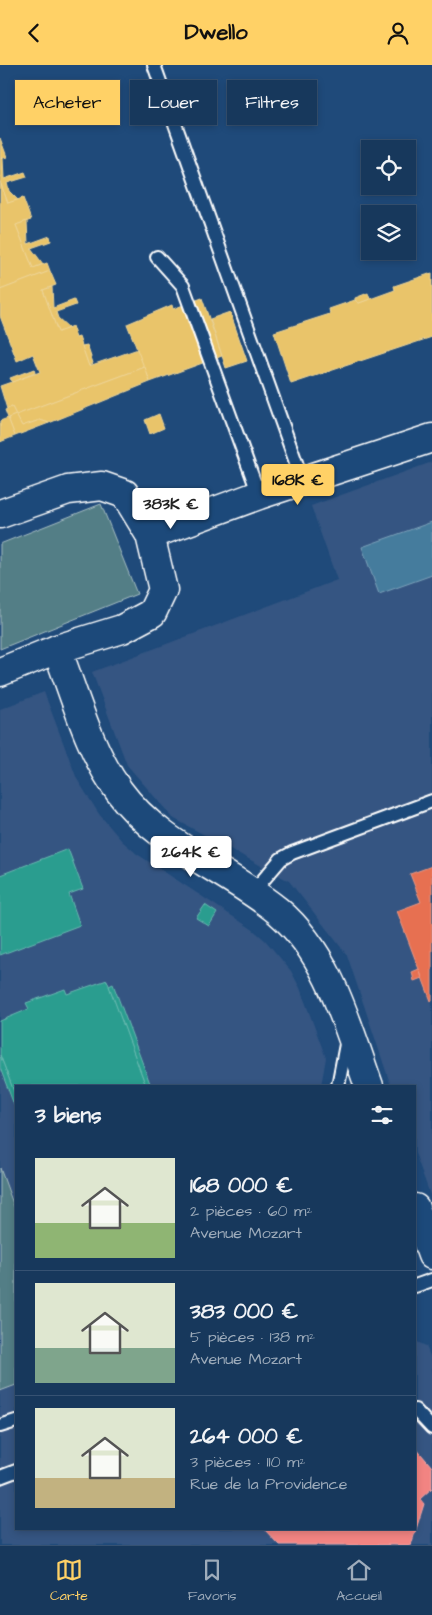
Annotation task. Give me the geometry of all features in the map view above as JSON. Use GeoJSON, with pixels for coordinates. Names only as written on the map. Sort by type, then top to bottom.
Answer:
{"type":"FeatureCollection","features":[{"type":"Feature","properties":{"kind":"street"},"geometry":{"type":"LineString","coordinates":[[150,535],[259,495],[432,438]]}},
{"type":"Feature","properties":{"kind":"street"},"geometry":{"type":"LineString","coordinates":[[0,514],[68,490],[102,486],[125,494],[150,535],[163,590],[152,613],[122,629],[57,649],[0,672]]}},
{"type":"Feature","properties":{"kind":"street"},"geometry":{"type":"LineString","coordinates":[[57,649],[93,742],[106,771],[119,791],[152,826],[278,911],[300,933],[326,974],[369,1085]]}},
{"type":"Feature","properties":{"kind":"street"},"geometry":{"type":"LineString","coordinates":[[416,1211],[432,1255]]}},
{"type":"Feature","properties":{"kind":"lane"},"geometry":{"type":"LineString","coordinates":[[154,65],[303,482]]}},
{"type":"Feature","properties":{"kind":"lane"},"geometry":{"type":"LineString","coordinates":[[157,257],[183,286],[259,495]]}},
{"type":"Feature","properties":{"kind":"lane"},"geometry":{"type":"LineString","coordinates":[[252,893],[280,859],[432,801]]}},
{"type":"Feature","properties":{"kind":"lane"},"geometry":{"type":"LineString","coordinates":[[338,1085],[349,1032]]}},
{"type":"Feature","properties":{"kind":"lane"},"geometry":{"type":"LineString","coordinates":[[416,1286],[432,1280]]}},
{"type":"Feature","properties":{"kind":"lane"},"geometry":{"type":"LineString","coordinates":[[416,1411],[432,1428]]}},
{"type":"Feature","properties":{"kind":"lane"},"geometry":{"type":"LineString","coordinates":[[0,1427],[15,1421]]}},
{"type":"Feature","properties":{"kind":"lane"},"geometry":{"type":"LineString","coordinates":[[0,1477],[15,1471]]}},
{"type":"Feature","properties":{"kind":"shaded area"},"geometry":{"type":"Polygon","coordinates":[[[432,462],[432,1200],[416,1156],[416,1085],[391,1085],[347,955],[289,881],[173,818],[127,765],[92,672],[337,580],[311,506],[432,462]]]}},
{"type":"Feature","properties":{"kind":"shaded area"},"geometry":{"type":"Polygon","coordinates":[[[44,692],[77,779],[99,814],[122,841],[137,854],[252,929],[265,940],[291,971],[300,988],[326,1058],[321,1085],[15,1085],[15,1530],[416,1530],[416,1341],[426,1346],[432,1361],[432,1545],[0,1545],[0,709],[44,692]]]}},
{"type":"Feature","properties":{"kind":"green space"},"geometry":{"type":"Polygon","coordinates":[[[101,504],[137,594],[0,649],[0,544],[101,504]]]}},
{"type":"Feature","properties":{"kind":"green space"},"geometry":{"type":"Polygon","coordinates":[[[0,1168],[15,1209],[15,1385],[0,1391],[0,1168]]]}},
{"type":"Feature","properties":{"kind":"building: Logements"},"geometry":{"type":"Polygon","coordinates":[[[0,138],[7,157],[0,159],[0,138]]]}},
{"type":"Feature","properties":{"kind":"building: Logements"},"geometry":{"type":"Polygon","coordinates":[[[3,158],[4,179],[25,172],[27,177],[7,183],[9,191],[18,200],[8,203],[0,182],[0,159],[3,158]]]}},
{"type":"Feature","properties":{"kind":"building: Logements"},"geometry":{"type":"Polygon","coordinates":[[[0,182],[8,203],[23,198],[31,220],[16,225],[33,268],[47,263],[50,271],[0,290],[0,182]]]}},
{"type":"Feature","properties":{"kind":"building: Logements"},"geometry":{"type":"Polygon","coordinates":[[[27,221],[28,244],[50,236],[51,241],[31,248],[43,264],[33,268],[16,225],[27,221]]]}},
{"type":"Feature","properties":{"kind":"building: Logements"},"geometry":{"type":"Polygon","coordinates":[[[50,271],[56,285],[43,290],[58,332],[72,326],[76,338],[79,337],[89,366],[138,349],[145,367],[16,415],[12,407],[7,409],[0,386],[40,372],[33,354],[17,361],[0,316],[0,290],[50,271]]]}},
{"type":"Feature","properties":{"kind":"building: Logements"},"geometry":{"type":"Polygon","coordinates":[[[432,273],[432,337],[291,384],[274,332],[330,314],[329,309],[355,300],[359,303],[395,290],[394,286],[432,273]]]}},
{"type":"Feature","properties":{"kind":"building: Logements"},"geometry":{"type":"Polygon","coordinates":[[[52,287],[53,308],[74,300],[76,305],[56,312],[58,318],[69,328],[58,332],[43,290],[52,287]]]}},
{"type":"Feature","properties":{"kind":"building: Logements"},"geometry":{"type":"Polygon","coordinates":[[[368,293],[370,299],[359,303],[355,300],[355,298],[368,293]]]}},
{"type":"Feature","properties":{"kind":"building: Logements"},"geometry":{"type":"Polygon","coordinates":[[[202,298],[222,356],[150,382],[127,324],[172,305],[173,309],[202,298]]]}},
{"type":"Feature","properties":{"kind":"building: Logements"},"geometry":{"type":"Polygon","coordinates":[[[230,312],[247,361],[226,368],[210,319],[230,312]]]}},
{"type":"Feature","properties":{"kind":"building: Logements"},"geometry":{"type":"Polygon","coordinates":[[[87,345],[93,363],[89,366],[82,346],[87,345]]]}},
{"type":"Feature","properties":{"kind":"building: Logements"},"geometry":{"type":"Polygon","coordinates":[[[145,367],[150,382],[49,423],[40,420],[22,426],[16,415],[145,367]]]}},
{"type":"Feature","properties":{"kind":"building: Logements"},"geometry":{"type":"Polygon","coordinates":[[[34,369],[35,373],[12,382],[10,378],[34,369]]]}},
{"type":"Feature","properties":{"kind":"building: Logements"},"geometry":{"type":"Polygon","coordinates":[[[12,407],[16,415],[8,418],[5,410],[12,407]]]}},
{"type":"Feature","properties":{"kind":"building: Logements"},"geometry":{"type":"Polygon","coordinates":[[[159,414],[164,428],[150,434],[145,420],[159,414]]]}},
{"type":"Feature","properties":{"kind":"building: Logements"},"geometry":{"type":"Polygon","coordinates":[[[16,415],[22,426],[40,420],[49,423],[15,436],[8,418],[16,415]]]}},
{"type":"Feature","properties":{"kind":"building: Logements"},"geometry":{"type":"Polygon","coordinates":[[[8,418],[15,436],[0,442],[0,421],[8,418]]]}},
{"type":"Feature","properties":{"kind":"building: Commerces"},"geometry":{"type":"Polygon","coordinates":[[[432,866],[431,1001],[397,911],[421,902],[410,874],[432,866]]]}},
{"type":"Feature","properties":{"kind":"building: Commerces"},"geometry":{"type":"Polygon","coordinates":[[[419,969],[422,978],[414,981],[412,972],[419,969]]]}},
{"type":"Feature","properties":{"kind":"building: Écoles"},"geometry":{"type":"Polygon","coordinates":[[[68,849],[83,889],[69,894],[80,925],[0,955],[0,875],[68,849]]]}},
{"type":"Feature","properties":{"kind":"building: Écoles"},"geometry":{"type":"Polygon","coordinates":[[[205,905],[217,913],[209,926],[196,918],[205,905]]]}},
{"type":"Feature","properties":{"kind":"building: Écoles"},"geometry":{"type":"Polygon","coordinates":[[[107,980],[146,1085],[15,1085],[15,1094],[0,1055],[0,1021],[29,1009],[26,1003],[65,989],[67,994],[107,980]]]}},
{"type":"Feature","properties":{"kind":"building: Écoles"},"geometry":{"type":"Polygon","coordinates":[[[113,984],[151,1085],[146,1085],[109,986],[113,984]]]}},
{"type":"Feature","properties":{"kind":"building: Écoles"},"geometry":{"type":"Polygon","coordinates":[[[0,1055],[15,1094],[15,1107],[0,1068],[0,1055]]]}},
{"type":"Feature","properties":{"kind":"building: Santé"},"geometry":{"type":"Polygon","coordinates":[[[416,1448],[432,1467],[432,1488],[420,1499],[424,1504],[416,1529],[416,1448]]]}},
{"type":"Feature","properties":{"kind":"building: Santé"},"geometry":{"type":"Polygon","coordinates":[[[265,1530],[416,1530],[411,1545],[279,1545],[265,1530]]]}},
{"type":"Feature","properties":{"kind":"building: Public"},"geometry":{"type":"Polygon","coordinates":[[[432,522],[432,575],[379,594],[362,547],[432,522]]]}}]}
